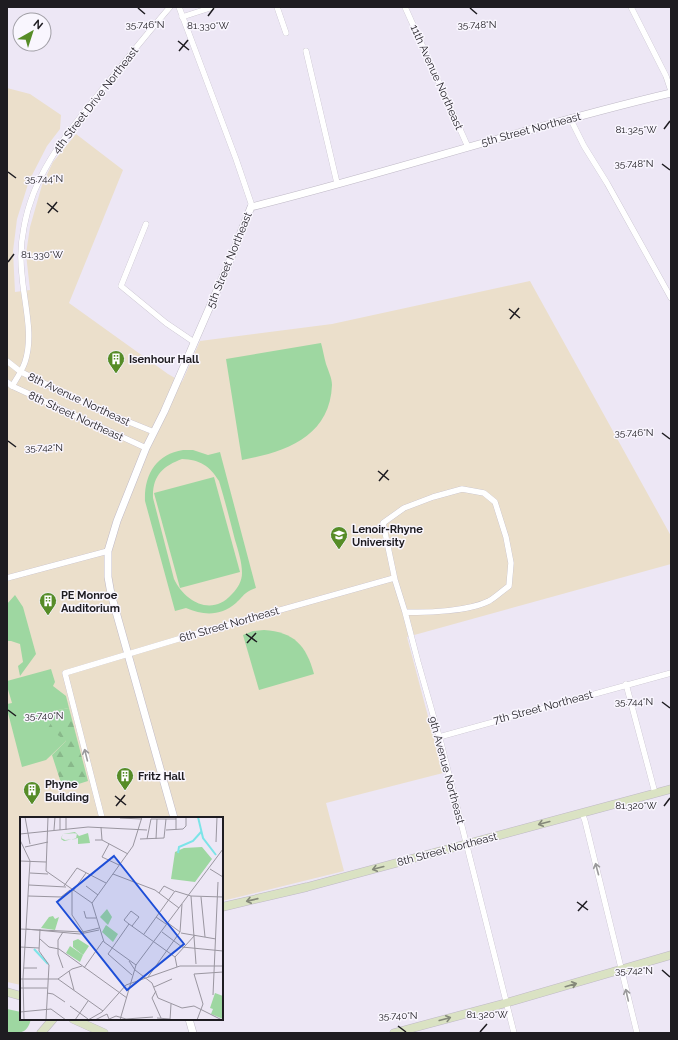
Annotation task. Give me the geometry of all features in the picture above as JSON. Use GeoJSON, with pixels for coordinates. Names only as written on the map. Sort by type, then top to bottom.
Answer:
{"type":"FeatureCollection","features":[{"type":"Feature","properties":{"kind":"main road","name":"8th Street Northeast"},"geometry":{"type":"LineString","coordinates":[[223,907],[307,887],[671,789]]}},
{"type":"Feature","properties":{"kind":"main road"},"geometry":{"type":"LineString","coordinates":[[394,1033],[506,1003],[671,955]]}},
{"type":"Feature","properties":{"kind":"main road"},"geometry":{"type":"LineString","coordinates":[[7,992],[20,996]]}},
{"type":"Feature","properties":{"kind":"main road"},"geometry":{"type":"LineString","coordinates":[[41,1033],[52,1020]]}},
{"type":"Feature","properties":{"kind":"main road"},"geometry":{"type":"LineString","coordinates":[[75,1020],[104,1033]]}},
{"type":"Feature","properties":{"kind":"street","name":"4th Street Drive Northeast"},"geometry":{"type":"LineString","coordinates":[[10,384],[21,372],[25,361],[28,341],[22,275],[22,245],[26,219],[37,184],[48,162],[71,128],[170,7]]}},
{"type":"Feature","properties":{"kind":"street"},"geometry":{"type":"LineString","coordinates":[[178,7],[236,159],[251,206]]}},
{"type":"Feature","properties":{"kind":"street"},"geometry":{"type":"LineString","coordinates":[[182,17],[212,7]]}},
{"type":"Feature","properties":{"kind":"street"},"geometry":{"type":"LineString","coordinates":[[277,7],[286,33]]}},
{"type":"Feature","properties":{"kind":"street","name":"11th Avenue Northeast"},"geometry":{"type":"LineString","coordinates":[[405,7],[468,147]]}},
{"type":"Feature","properties":{"kind":"street"},"geometry":{"type":"LineString","coordinates":[[631,7],[666,76],[671,92]]}},
{"type":"Feature","properties":{"kind":"street"},"geometry":{"type":"LineString","coordinates":[[306,51],[337,183]]}},
{"type":"Feature","properties":{"kind":"street","name":"5th Street Northeast"},"geometry":{"type":"LineString","coordinates":[[174,817],[110,588],[108,552],[117,521],[146,448],[231,258],[251,206],[300,194],[570,118],[671,92]]}},
{"type":"Feature","properties":{"kind":"street"},"geometry":{"type":"LineString","coordinates":[[570,118],[584,146],[611,190],[671,298]]}},
{"type":"Feature","properties":{"kind":"street"},"geometry":{"type":"LineString","coordinates":[[146,224],[120,286],[166,323],[194,342]]}},
{"type":"Feature","properties":{"kind":"street","name":"8th Avenue Northeast"},"geometry":{"type":"LineString","coordinates":[[7,361],[21,372],[97,409],[154,432]]}},
{"type":"Feature","properties":{"kind":"street","name":"8th Street Northeast"},"geometry":{"type":"LineString","coordinates":[[10,384],[146,448]]}},
{"type":"Feature","properties":{"kind":"street"},"geometry":{"type":"LineString","coordinates":[[394,578],[383,523],[404,508],[433,497],[462,489],[484,493],[495,502],[506,537],[511,563],[509,586],[488,601],[466,607],[425,613],[405,612]]}},
{"type":"Feature","properties":{"kind":"street"},"geometry":{"type":"LineString","coordinates":[[7,578],[108,552]]}},
{"type":"Feature","properties":{"kind":"street","name":"6th Street Northeast"},"geometry":{"type":"LineString","coordinates":[[102,817],[65,673],[394,578]]}},
{"type":"Feature","properties":{"kind":"street","name":"9th Avenue Northeast"},"geometry":{"type":"LineString","coordinates":[[394,578],[405,612],[439,736],[514,1033]]}},
{"type":"Feature","properties":{"kind":"street","name":"7th Street Northeast"},"geometry":{"type":"LineString","coordinates":[[439,736],[671,673]]}},
{"type":"Feature","properties":{"kind":"street"},"geometry":{"type":"LineString","coordinates":[[626,684],[655,793]]}},
{"type":"Feature","properties":{"kind":"street"},"geometry":{"type":"LineString","coordinates":[[582,813],[599,873],[637,1033]]}},
{"type":"Feature","properties":{"kind":"street"},"geometry":{"type":"LineString","coordinates":[[189,1020],[193,1033]]}},
{"type":"Feature","properties":{"kind":"shaded area","name":"Lenoir-Rhyne University"},"geometry":{"type":"Polygon","coordinates":[[[7,88],[30,94],[61,115],[60,129],[47,146],[29,181],[17,219],[13,251],[15,292],[30,290],[26,254],[30,227],[42,185],[53,162],[76,134],[123,170],[69,303],[168,374],[182,382],[200,341],[332,324],[530,281],[671,536],[671,564],[407,637],[443,773],[326,803],[344,871],[223,901],[223,817],[20,817],[20,985],[7,982],[7,88]]]}},
{"type":"Feature","properties":{"kind":"green space"},"geometry":{"type":"Polygon","coordinates":[[[321,343],[332,385],[329,403],[323,418],[314,429],[302,439],[289,446],[258,457],[242,460],[226,359],[321,343]]]}},
{"type":"Feature","properties":{"kind":"green space"},"geometry":{"type":"Polygon","coordinates":[[[193,450],[208,455],[220,452],[256,588],[247,592],[230,607],[218,612],[206,613],[193,611],[186,608],[175,611],[145,501],[145,492],[149,474],[159,461],[174,452],[193,450]],[[182,459],[169,465],[160,473],[154,484],[153,498],[174,579],[185,594],[192,600],[200,604],[216,605],[224,601],[234,592],[239,584],[242,573],[241,560],[219,481],[212,471],[204,464],[182,459]]]}},
{"type":"Feature","properties":{"kind":"green space"},"geometry":{"type":"Polygon","coordinates":[[[214,477],[240,572],[180,588],[154,493],[214,477]]]}},
{"type":"Feature","properties":{"kind":"green space"},"geometry":{"type":"Polygon","coordinates":[[[15,595],[23,607],[36,654],[20,676],[18,666],[23,662],[20,644],[7,641],[7,604],[15,595]]]}},
{"type":"Feature","properties":{"kind":"green space"},"geometry":{"type":"Polygon","coordinates":[[[264,630],[283,634],[291,637],[297,642],[307,655],[314,674],[259,690],[243,635],[253,631],[264,630]]]}},
{"type":"Feature","properties":{"kind":"green space"},"geometry":{"type":"Polygon","coordinates":[[[51,669],[55,682],[53,686],[66,696],[69,708],[53,711],[66,741],[46,760],[22,767],[7,709],[7,704],[12,703],[7,681],[51,669]]]}},
{"type":"Feature","properties":{"kind":"green space"},"geometry":{"type":"Polygon","coordinates":[[[69,708],[88,781],[69,787],[62,786],[52,755],[66,741],[48,728],[55,717],[53,711],[69,708]]]}},
{"type":"Feature","properties":{"kind":"green space"},"geometry":{"type":"Polygon","coordinates":[[[7,1009],[20,1012],[20,1020],[31,1020],[28,1028],[23,1032],[7,1033],[7,1009]]]}},
{"type":"Feature","properties":{"kind":"place","name":"Isenhour Hall"},"geometry":{"type":"Point","coordinates":[116,374]}},
{"type":"Feature","properties":{"kind":"place","name":"Lenoir-Rhyne University"},"geometry":{"type":"Point","coordinates":[339,550]}},
{"type":"Feature","properties":{"kind":"place","name":"PE Monroe Auditorium"},"geometry":{"type":"Point","coordinates":[48,616]}},
{"type":"Feature","properties":{"kind":"place","name":"Fritz Hall"},"geometry":{"type":"Point","coordinates":[125,791]}},
{"type":"Feature","properties":{"kind":"place","name":"Phyne Building"},"geometry":{"type":"Point","coordinates":[32,805]}}]}
